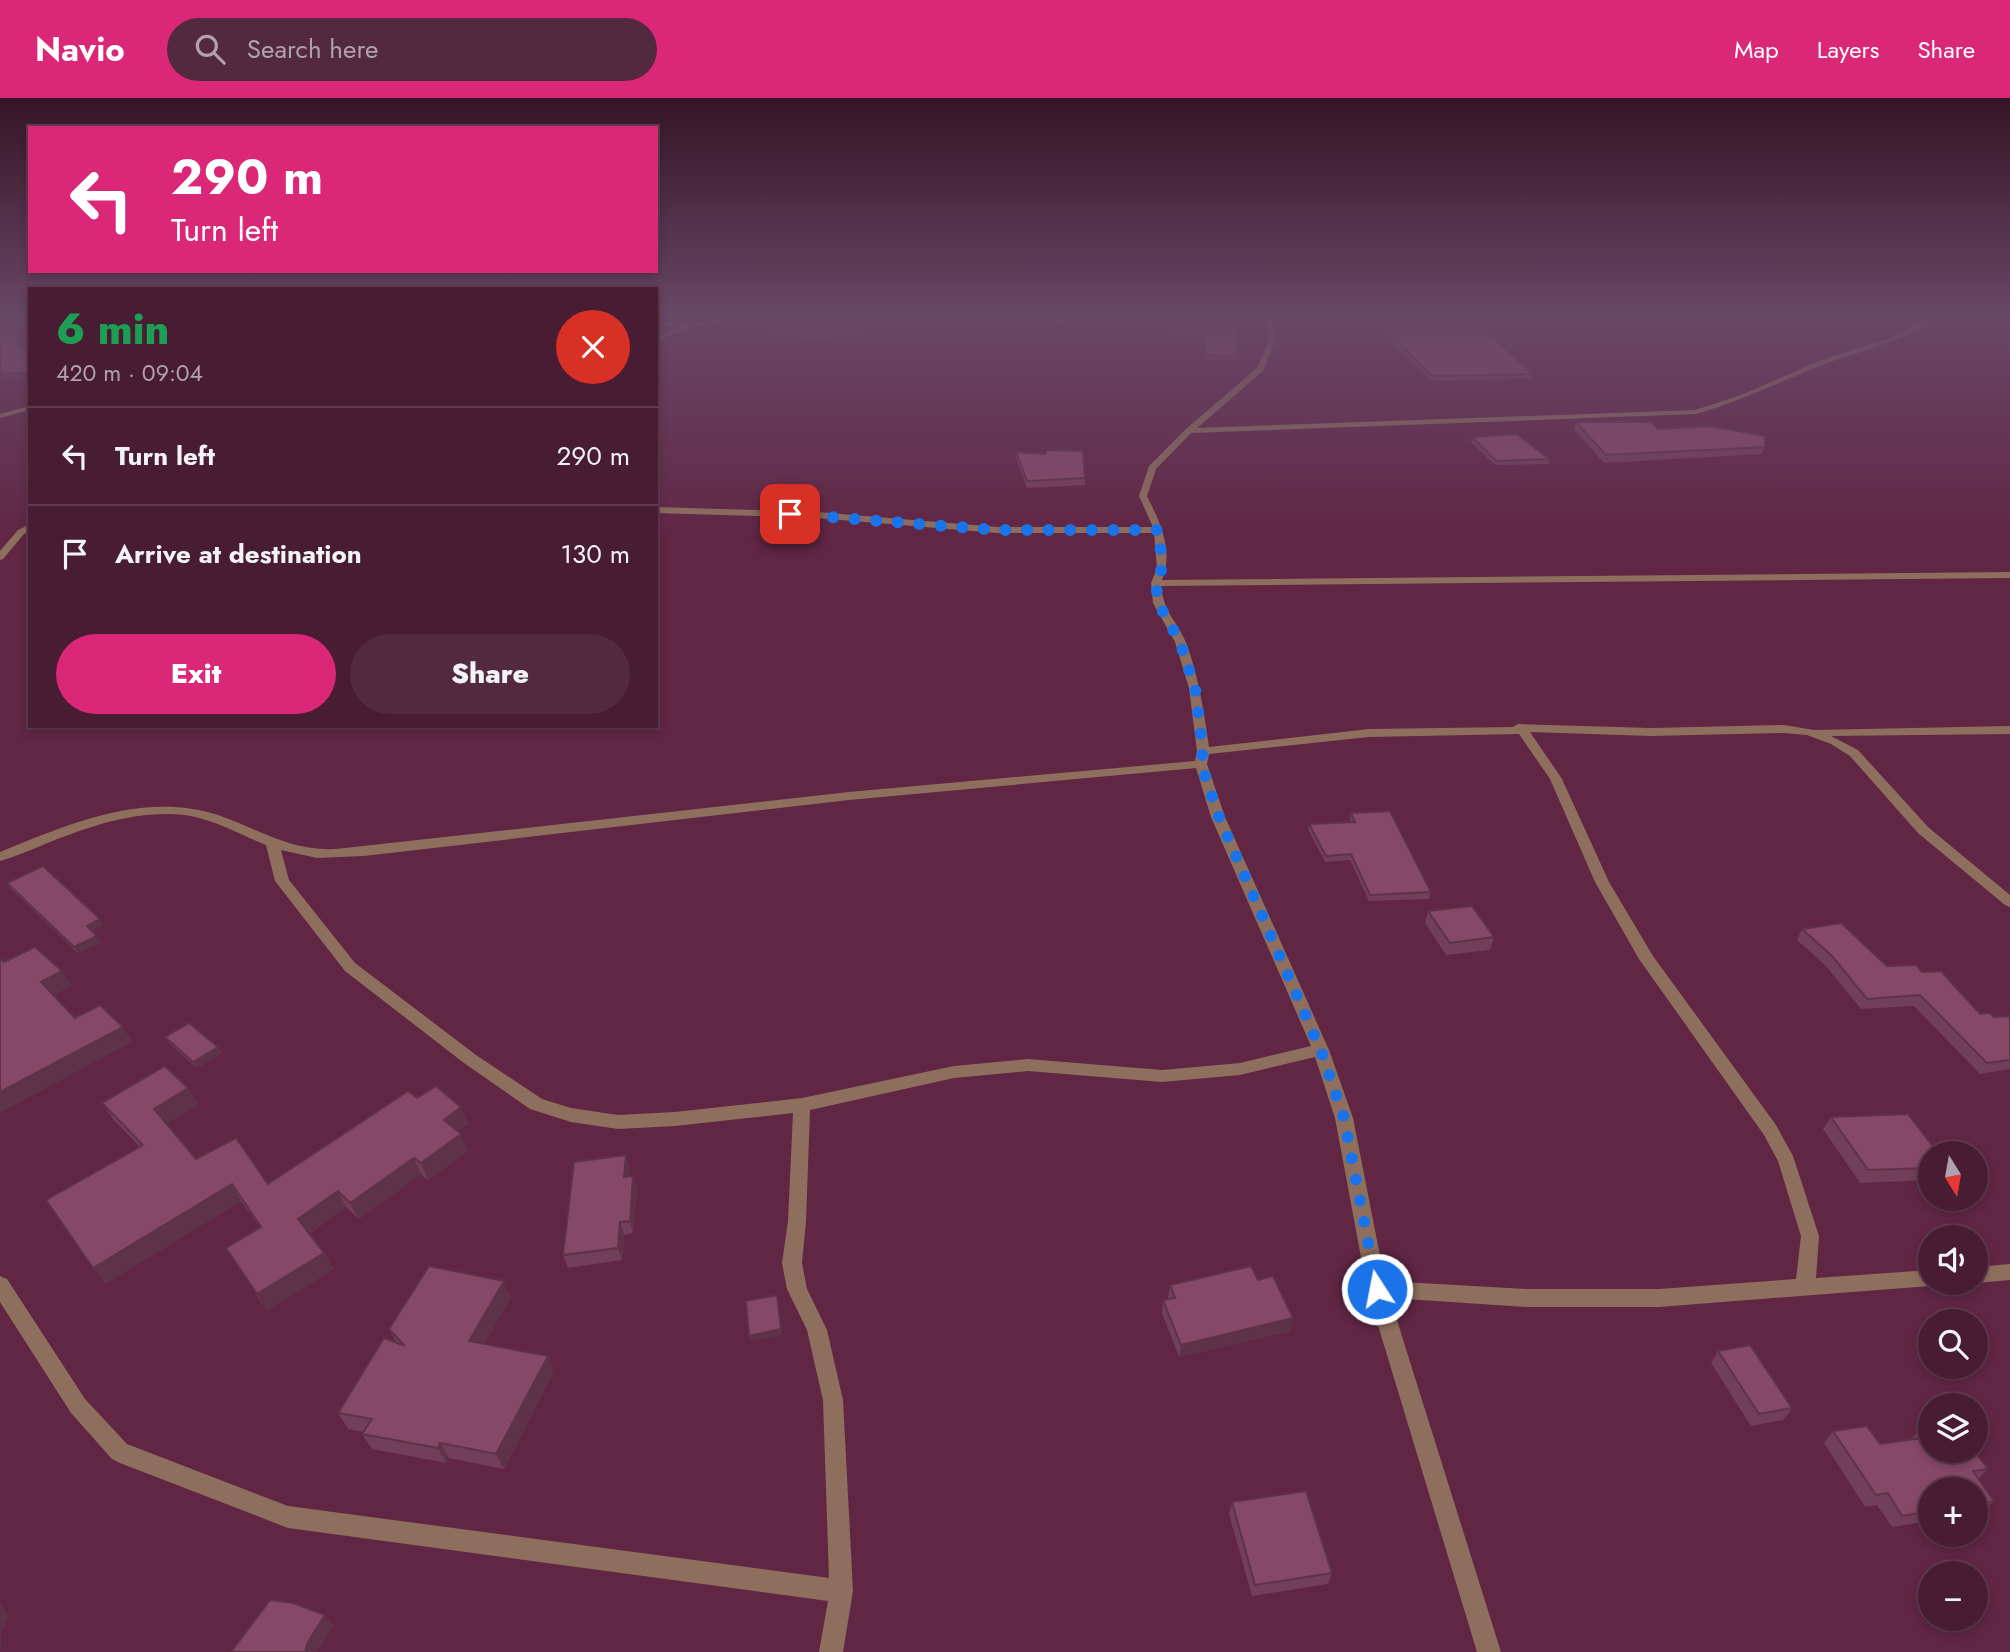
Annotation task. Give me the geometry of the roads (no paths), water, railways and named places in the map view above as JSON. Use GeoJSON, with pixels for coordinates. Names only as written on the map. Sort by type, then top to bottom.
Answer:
{"type":"FeatureCollection","features":[{"type":"Feature","properties":{"kind":"street"},"geometry":{"type":"LineString","coordinates":[[1233,393],[1189,431],[1153,468],[1143,496],[1159,530],[1162,568],[1156,583],[1158,603],[1180,642],[1195,688],[1202,757],[1219,817],[1321,1051],[1344,1118],[1377,1289],[1489,1652]]}},
{"type":"Feature","properties":{"kind":"street"},"geometry":{"type":"LineString","coordinates":[[1189,431],[1696,412],[1754,393]]}},
{"type":"Feature","properties":{"kind":"street"},"geometry":{"type":"LineString","coordinates":[[0,416],[28,409]]}},
{"type":"Feature","properties":{"kind":"street"},"geometry":{"type":"LineString","coordinates":[[658,510],[817,515],[997,530],[1159,530]]}},
{"type":"Feature","properties":{"kind":"street"},"geometry":{"type":"LineString","coordinates":[[0,557],[22,531],[28,528]]}},
{"type":"Feature","properties":{"kind":"street"},"geometry":{"type":"LineString","coordinates":[[1156,583],[2010,575]]}},
{"type":"Feature","properties":{"kind":"street"},"geometry":{"type":"LineString","coordinates":[[1805,1287],[1810,1236],[1787,1161],[1770,1130],[1647,959],[1602,882],[1556,779],[1523,730],[1518,728],[1651,732],[1784,729],[1810,732],[2010,730]]}},
{"type":"Feature","properties":{"kind":"street"},"geometry":{"type":"LineString","coordinates":[[0,857],[105,820],[161,808],[191,812],[292,850],[317,854],[364,852],[1202,757],[1369,733],[1523,730]]}},
{"type":"Feature","properties":{"kind":"street"},"geometry":{"type":"LineString","coordinates":[[1810,732],[1835,741],[1854,753],[1923,830],[2010,902]]}},
{"type":"Feature","properties":{"kind":"street"},"geometry":{"type":"LineString","coordinates":[[272,842],[282,881],[350,967],[470,1059],[536,1104],[572,1115],[618,1122],[675,1119],[802,1105],[954,1072],[1028,1065],[1162,1076],[1240,1069],[1321,1051]]}},
{"type":"Feature","properties":{"kind":"street"},"geometry":{"type":"LineString","coordinates":[[802,1105],[797,1222],[792,1263],[797,1289],[817,1330],[833,1400],[841,1591],[831,1652]]}},
{"type":"Feature","properties":{"kind":"street"},"geometry":{"type":"LineString","coordinates":[[1988,1274],[2010,1272]]}},
{"type":"Feature","properties":{"kind":"street"},"geometry":{"type":"LineString","coordinates":[[1377,1289],[1594,1299],[1659,1298],[1918,1279]]}},
{"type":"Feature","properties":{"kind":"street"},"geometry":{"type":"LineString","coordinates":[[0,1285],[78,1406],[120,1452],[288,1517],[841,1591]]}}]}
